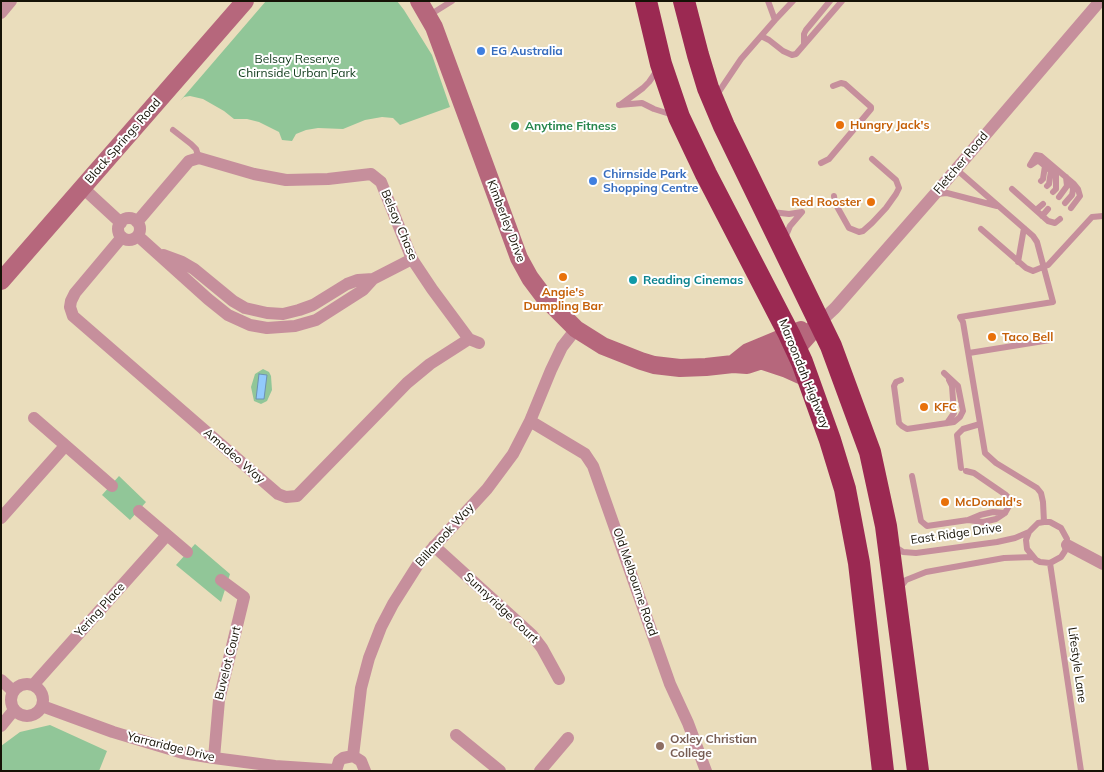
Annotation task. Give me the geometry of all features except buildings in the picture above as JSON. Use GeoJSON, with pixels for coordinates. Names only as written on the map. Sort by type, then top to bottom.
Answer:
{"type":"FeatureCollection","features":[{"type":"Feature","properties":{"kind":"highway","name":"Maroondah Highway"},"geometry":{"type":"LineString","coordinates":[[646,1],[661,64],[679,117],[706,174],[793,342],[830,440],[845,489],[859,562],[883,771]]}},
{"type":"Feature","properties":{"kind":"highway"},"geometry":{"type":"LineString","coordinates":[[684,1],[698,56],[724,126],[820,322],[870,452],[889,542],[918,771]]}},
{"type":"Feature","properties":{"kind":"main road","name":"Black Springs Road"},"geometry":{"type":"LineString","coordinates":[[1,282],[246,1]]}},
{"type":"Feature","properties":{"kind":"main road","name":"Kimberley Drive"},"geometry":{"type":"LineString","coordinates":[[423,6],[434,28],[519,258],[530,278],[545,298],[576,329],[603,346],[654,365],[706,368],[734,364],[747,366],[763,361],[820,322]]}},
{"type":"Feature","properties":{"kind":"main road","name":"Kimberley Drive"},"geometry":{"type":"LineString","coordinates":[[734,364],[748,352],[793,342]]}},
{"type":"Feature","properties":{"kind":"main road"},"geometry":{"type":"LineString","coordinates":[[763,361],[807,378]]}},
{"type":"Feature","properties":{"kind":"street"},"geometry":{"type":"LineString","coordinates":[[1,12],[11,1]]}},
{"type":"Feature","properties":{"kind":"street","name":"Fletcher Road"},"geometry":{"type":"LineString","coordinates":[[820,322],[835,308],[956,170],[1100,1]]}},
{"type":"Feature","properties":{"kind":"street"},"geometry":{"type":"LineString","coordinates":[[137,222],[189,161],[199,158]]}},
{"type":"Feature","properties":{"kind":"street","name":"Belsay Chase"},"geometry":{"type":"LineString","coordinates":[[199,158],[246,172],[286,180],[328,179],[371,174],[381,182],[412,259],[432,290],[474,341]]}},
{"type":"Feature","properties":{"kind":"street"},"geometry":{"type":"LineString","coordinates":[[83,188],[121,223]]}},
{"type":"Feature","properties":{"kind":"street"},"geometry":{"type":"LineString","coordinates":[[129,219],[137,222],[140,230],[138,236],[130,240],[122,237],[119,232],[121,223],[129,219]]}},
{"type":"Feature","properties":{"kind":"street"},"geometry":{"type":"LineString","coordinates":[[138,236],[160,254],[182,262],[194,270],[233,301],[245,308],[262,313],[283,314],[313,305],[348,284],[358,280],[373,279],[412,259]]}},
{"type":"Feature","properties":{"kind":"street","name":"Amadeo Way"},"geometry":{"type":"LineString","coordinates":[[122,237],[75,293],[71,301],[73,316],[278,494],[286,497],[297,496],[407,383],[430,364],[474,341]]}},
{"type":"Feature","properties":{"kind":"street","name":"Billanook Way"},"geometry":{"type":"LineString","coordinates":[[352,756],[361,688],[369,658],[381,627],[405,584],[434,546],[487,490],[514,454],[562,347],[576,329]]}},
{"type":"Feature","properties":{"kind":"street"},"geometry":{"type":"LineString","coordinates":[[34,418],[112,486]]}},
{"type":"Feature","properties":{"kind":"street","name":"Old Melbourne Road"},"geometry":{"type":"LineString","coordinates":[[530,421],[585,454],[594,466],[670,684],[688,723],[706,771]]}},
{"type":"Feature","properties":{"kind":"street"},"geometry":{"type":"LineString","coordinates":[[1,518],[65,446]]}},
{"type":"Feature","properties":{"kind":"street"},"geometry":{"type":"LineString","coordinates":[[139,511],[187,552]]}},
{"type":"Feature","properties":{"kind":"street","name":"Yering Place"},"geometry":{"type":"LineString","coordinates":[[34,684],[167,536]]}},
{"type":"Feature","properties":{"kind":"street","name":"Sunnyridge Court"},"geometry":{"type":"LineString","coordinates":[[434,546],[532,635],[542,648],[559,678]]}},
{"type":"Feature","properties":{"kind":"street"},"geometry":{"type":"LineString","coordinates":[[1067,546],[1103,564]]}},
{"type":"Feature","properties":{"kind":"street","name":"Buvelot Court"},"geometry":{"type":"LineString","coordinates":[[214,758],[219,700],[244,597],[221,580]]}},
{"type":"Feature","properties":{"kind":"street"},"geometry":{"type":"LineString","coordinates":[[1,680],[13,690]]}},
{"type":"Feature","properties":{"kind":"street"},"geometry":{"type":"LineString","coordinates":[[20,684],[34,684],[42,691],[42,706],[36,714],[27,716],[14,710],[10,700],[13,690],[20,684]]}},
{"type":"Feature","properties":{"kind":"street","name":"Yarraridge Drive"},"geometry":{"type":"LineString","coordinates":[[42,706],[88,724],[146,743],[214,758],[275,766],[336,770]]}},
{"type":"Feature","properties":{"kind":"street"},"geometry":{"type":"LineString","coordinates":[[1,726],[14,710]]}},
{"type":"Feature","properties":{"kind":"street"},"geometry":{"type":"LineString","coordinates":[[456,735],[500,771]]}},
{"type":"Feature","properties":{"kind":"street"},"geometry":{"type":"LineString","coordinates":[[540,771],[568,738]]}},
{"type":"Feature","properties":{"kind":"street"},"geometry":{"type":"LineString","coordinates":[[336,770],[337,765],[343,758],[352,756],[361,761],[365,771]]}},
{"type":"Feature","properties":{"kind":"lane"},"geometry":{"type":"LineString","coordinates":[[423,6],[452,1]]}},
{"type":"Feature","properties":{"kind":"lane"},"geometry":{"type":"LineString","coordinates":[[768,1],[775,20]]}},
{"type":"Feature","properties":{"kind":"lane"},"geometry":{"type":"LineString","coordinates":[[714,99],[741,59],[793,1]]}},
{"type":"Feature","properties":{"kind":"lane"},"geometry":{"type":"LineString","coordinates":[[804,44],[806,30],[830,1]]}},
{"type":"Feature","properties":{"kind":"lane"},"geometry":{"type":"LineString","coordinates":[[761,36],[792,55],[842,1]]}},
{"type":"Feature","properties":{"kind":"lane"},"geometry":{"type":"LineString","coordinates":[[661,64],[649,82],[619,106],[642,103],[679,117]]}},
{"type":"Feature","properties":{"kind":"lane"},"geometry":{"type":"LineString","coordinates":[[821,163],[829,159],[872,109],[845,84],[841,83],[833,86]]}},
{"type":"Feature","properties":{"kind":"lane"},"geometry":{"type":"LineString","coordinates":[[173,130],[196,149],[199,158]]}},
{"type":"Feature","properties":{"kind":"lane"},"geometry":{"type":"LineString","coordinates":[[1053,192],[1056,189],[1056,175],[1037,161],[1030,165],[1034,157],[1039,155],[1078,189],[1080,196],[1071,208]]}},
{"type":"Feature","properties":{"kind":"lane"},"geometry":{"type":"LineString","coordinates":[[834,196],[835,203],[849,228],[859,232],[872,223],[891,201],[899,188],[896,180],[872,159]]}},
{"type":"Feature","properties":{"kind":"lane"},"geometry":{"type":"LineString","coordinates":[[1041,182],[1045,166]]}},
{"type":"Feature","properties":{"kind":"lane"},"geometry":{"type":"LineString","coordinates":[[956,170],[1024,228],[1037,242],[1053,302],[960,317],[963,322],[985,453],[996,463],[1041,493],[1044,522]]}},
{"type":"Feature","properties":{"kind":"lane"},"geometry":{"type":"LineString","coordinates":[[1047,186],[1051,171]]}},
{"type":"Feature","properties":{"kind":"lane"},"geometry":{"type":"LineString","coordinates":[[1059,197],[1066,186],[1066,177]]}},
{"type":"Feature","properties":{"kind":"lane"},"geometry":{"type":"LineString","coordinates":[[1065,203],[1073,190],[1072,182]]}},
{"type":"Feature","properties":{"kind":"lane"},"geometry":{"type":"LineString","coordinates":[[1012,189],[1048,221],[1055,223],[1060,219]]}},
{"type":"Feature","properties":{"kind":"lane"},"geometry":{"type":"LineString","coordinates":[[934,195],[947,193],[999,206]]}},
{"type":"Feature","properties":{"kind":"lane"},"geometry":{"type":"LineString","coordinates":[[1025,200],[1031,193]]}},
{"type":"Feature","properties":{"kind":"lane"},"geometry":{"type":"LineString","coordinates":[[1030,205],[1036,198]]}},
{"type":"Feature","properties":{"kind":"lane"},"geometry":{"type":"LineString","coordinates":[[1036,210],[1043,204]]}},
{"type":"Feature","properties":{"kind":"lane"},"geometry":{"type":"LineString","coordinates":[[1042,216],[1048,209]]}},
{"type":"Feature","properties":{"kind":"lane"},"geometry":{"type":"LineString","coordinates":[[766,211],[789,214],[802,212],[790,226],[785,237],[787,256]]}},
{"type":"Feature","properties":{"kind":"lane"},"geometry":{"type":"LineString","coordinates":[[1048,221],[1054,214]]}},
{"type":"Feature","properties":{"kind":"lane"},"geometry":{"type":"LineString","coordinates":[[981,229],[1018,262],[1028,270],[1033,271],[1043,268],[1056,257],[1092,217],[1103,216]]}},
{"type":"Feature","properties":{"kind":"lane"},"geometry":{"type":"LineString","coordinates":[[1018,262],[1024,228]]}},
{"type":"Feature","properties":{"kind":"lane"},"geometry":{"type":"LineString","coordinates":[[968,353],[1050,340]]}},
{"type":"Feature","properties":{"kind":"lane"},"geometry":{"type":"LineString","coordinates":[[901,380],[896,382],[894,386],[899,423],[902,426],[907,429],[947,423],[954,413],[952,386],[944,373]]}},
{"type":"Feature","properties":{"kind":"lane"},"geometry":{"type":"LineString","coordinates":[[912,476],[921,521],[927,526],[968,520],[993,512],[1005,513],[1010,504],[1010,499],[974,473],[963,470],[957,435],[963,429],[980,424]]}},
{"type":"Feature","properties":{"kind":"lane"},"geometry":{"type":"LineString","coordinates":[[1044,522],[1050,522],[1061,528],[1067,539],[1067,546],[1061,557],[1050,563],[1040,562],[1032,557],[1027,549],[1026,540],[1029,532],[1038,524],[1044,522]]}},
{"type":"Feature","properties":{"kind":"lane","name":"East Ridge Drive"},"geometry":{"type":"LineString","coordinates":[[889,542],[903,552],[916,553],[997,542],[1029,532]]}},
{"type":"Feature","properties":{"kind":"lane"},"geometry":{"type":"LineString","coordinates":[[896,592],[906,580],[926,572],[1004,558],[1032,557]]}},
{"type":"Feature","properties":{"kind":"lane","name":"Lifestyle Lane"},"geometry":{"type":"LineString","coordinates":[[1050,563],[1081,771]]}},
{"type":"Feature","properties":{"kind":"green space","name":"Belsay Reserve Chirnside Urban Park"},"geometry":{"type":"Polygon","coordinates":[[[266,1],[397,1],[432,55],[450,107],[400,125],[393,118],[382,117],[365,120],[343,129],[318,128],[306,130],[296,134],[292,141],[282,140],[279,132],[259,122],[247,119],[234,119],[203,99],[190,96],[184,97],[180,101],[266,1]]]}},
{"type":"Feature","properties":{"kind":"green space"},"geometry":{"type":"Polygon","coordinates":[[[263,369],[269,372],[271,376],[272,390],[267,401],[261,404],[254,401],[251,387],[255,374],[263,369]]]}},
{"type":"Feature","properties":{"kind":"green space"},"geometry":{"type":"Polygon","coordinates":[[[119,476],[146,502],[130,520],[102,495],[119,476]]]}},
{"type":"Feature","properties":{"kind":"green space"},"geometry":{"type":"Polygon","coordinates":[[[195,544],[230,574],[221,602],[176,565],[195,544]]]}},
{"type":"Feature","properties":{"kind":"green space"},"geometry":{"type":"Polygon","coordinates":[[[50,725],[107,751],[99,771],[1,771],[1,746],[20,732],[50,725]]]}},
{"type":"Feature","properties":{"kind":"water"},"geometry":{"type":"Polygon","coordinates":[[[259,374],[267,375],[264,399],[256,399],[259,374]]]}},
{"type":"Feature","properties":{"kind":"place","name":"EG Australia"},"geometry":{"type":"Point","coordinates":[481,51]}},
{"type":"Feature","properties":{"kind":"place","name":"Hungry Jack's"},"geometry":{"type":"Point","coordinates":[840,125]}},
{"type":"Feature","properties":{"kind":"place","name":"Anytime Fitness"},"geometry":{"type":"Point","coordinates":[515,126]}},
{"type":"Feature","properties":{"kind":"place","name":"Chirnside Park Shopping Centre"},"geometry":{"type":"Point","coordinates":[593,181]}},
{"type":"Feature","properties":{"kind":"place","name":"Red Rooster"},"geometry":{"type":"Point","coordinates":[871,202]}},
{"type":"Feature","properties":{"kind":"place","name":"Angie's Dumpling Bar"},"geometry":{"type":"Point","coordinates":[563,277]}},
{"type":"Feature","properties":{"kind":"place","name":"Reading Cinemas"},"geometry":{"type":"Point","coordinates":[633,280]}},
{"type":"Feature","properties":{"kind":"place","name":"Taco Bell"},"geometry":{"type":"Point","coordinates":[992,337]}},
{"type":"Feature","properties":{"kind":"place","name":"KFC"},"geometry":{"type":"Point","coordinates":[924,407]}},
{"type":"Feature","properties":{"kind":"place","name":"McDonald's"},"geometry":{"type":"Point","coordinates":[945,502]}},
{"type":"Feature","properties":{"kind":"place","name":"Oxley Christian College"},"geometry":{"type":"Point","coordinates":[660,746]}}]}
